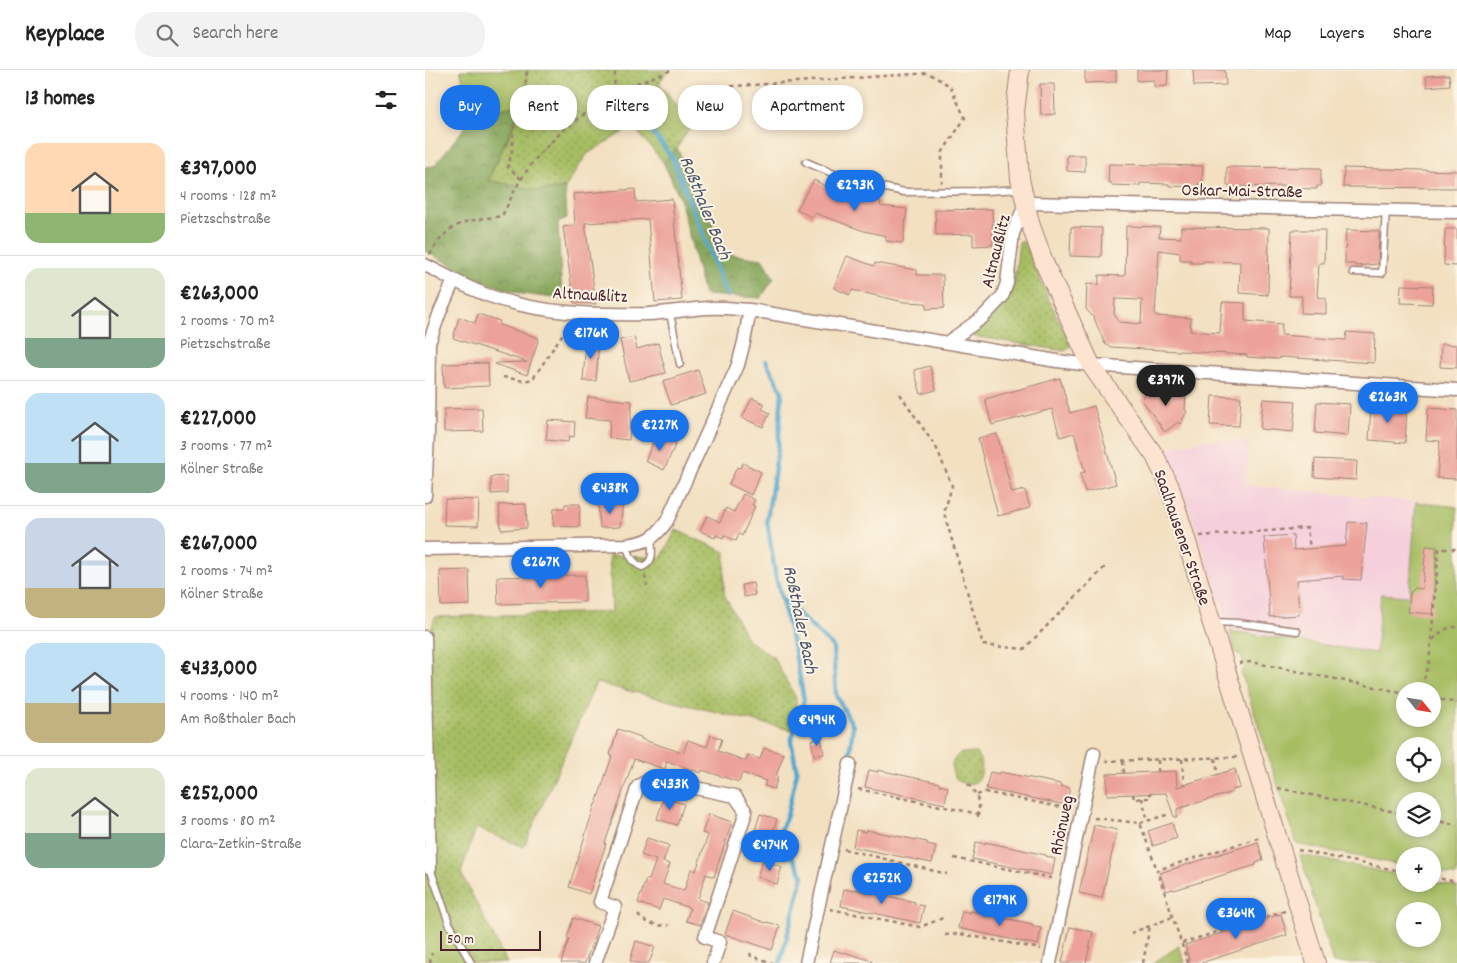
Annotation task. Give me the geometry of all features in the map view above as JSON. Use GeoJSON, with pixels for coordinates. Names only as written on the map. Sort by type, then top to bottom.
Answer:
{"type":"FeatureCollection","features":[{"type":"Feature","properties":{"kind":"street","name":"Saalhausener Straße"},"geometry":{"type":"LineString","coordinates":[[1021,70],[1015,112],[1021,179],[1030,223],[1045,265],[1091,365],[1155,456],[1170,488],[1316,963]]}},
{"type":"Feature","properties":{"kind":"street","name":"Oskar-Mai-Straße"},"geometry":{"type":"LineString","coordinates":[[1024,196],[1457,212]]}},
{"type":"Feature","properties":{"kind":"street","name":"Altnaußlitz"},"geometry":{"type":"LineString","coordinates":[[948,342],[983,317],[1002,297],[1007,283],[1013,233],[1024,196]]}},
{"type":"Feature","properties":{"kind":"street","name":"Altnaußlitz"},"geometry":{"type":"LineString","coordinates":[[425,265],[486,295],[520,305],[575,313],[670,313],[710,308],[750,310],[1091,365],[1457,390]]}},
{"type":"Feature","properties":{"kind":"street"},"geometry":{"type":"LineString","coordinates":[[425,496],[428,434],[427,346],[454,280]]}},
{"type":"Feature","properties":{"kind":"street"},"geometry":{"type":"LineString","coordinates":[[425,549],[626,545],[641,543],[651,539],[659,533],[667,521],[738,365],[750,310]]}},
{"type":"Feature","properties":{"kind":"street"},"geometry":{"type":"LineString","coordinates":[[425,637],[429,868]]}},
{"type":"Feature","properties":{"kind":"street","name":"Rhönweg"},"geometry":{"type":"LineString","coordinates":[[1051,957],[1093,757]]}},
{"type":"Feature","properties":{"kind":"street"},"geometry":{"type":"LineString","coordinates":[[806,963],[850,764]]}},
{"type":"Feature","properties":{"kind":"street"},"geometry":{"type":"LineString","coordinates":[[595,963],[615,907],[600,902],[638,786],[651,779],[735,796],[746,812],[705,937],[720,942],[713,963]]}},
{"type":"Feature","properties":{"kind":"lane"},"geometry":{"type":"LineString","coordinates":[[806,162],[846,179],[904,192],[1024,196]]}},
{"type":"Feature","properties":{"kind":"lane"},"geometry":{"type":"LineString","coordinates":[[1353,272],[1382,273],[1386,210]]}},
{"type":"Feature","properties":{"kind":"lane"},"geometry":{"type":"LineString","coordinates":[[670,313],[680,364]]}},
{"type":"Feature","properties":{"kind":"lane"},"geometry":{"type":"LineString","coordinates":[[626,545],[631,559],[642,567],[647,565],[653,556],[651,539]]}},
{"type":"Feature","properties":{"kind":"lane"},"geometry":{"type":"LineString","coordinates":[[1212,622],[1238,623],[1297,631]]}},
{"type":"Feature","properties":{"kind":"lane"},"geometry":{"type":"LineString","coordinates":[[429,868],[449,923],[471,963]]}},
{"type":"Feature","properties":{"kind":"path"},"geometry":{"type":"LineString","coordinates":[[521,179],[508,167],[512,150],[514,125],[524,104],[527,70]]}},
{"type":"Feature","properties":{"kind":"path"},"geometry":{"type":"LineString","coordinates":[[614,85],[615,70]]}},
{"type":"Feature","properties":{"kind":"path"},"geometry":{"type":"LineString","coordinates":[[635,85],[672,70]]}},
{"type":"Feature","properties":{"kind":"path"},"geometry":{"type":"LineString","coordinates":[[742,86],[928,73],[950,86],[965,118],[942,153],[942,192]]}},
{"type":"Feature","properties":{"kind":"path"},"geometry":{"type":"LineString","coordinates":[[425,265],[438,240],[461,222],[502,216],[521,179],[536,157],[569,124],[587,111]]}},
{"type":"Feature","properties":{"kind":"path"},"geometry":{"type":"LineString","coordinates":[[503,377],[524,380],[533,378],[575,313]]}},
{"type":"Feature","properties":{"kind":"path"},"geometry":{"type":"LineString","coordinates":[[900,394],[937,449],[952,486],[943,513],[983,645],[1024,649],[1107,565]]}},
{"type":"Feature","properties":{"kind":"path"},"geometry":{"type":"LineString","coordinates":[[1186,541],[1199,536],[1307,528],[1310,549]]}},
{"type":"Feature","properties":{"kind":"path"},"geometry":{"type":"LineString","coordinates":[[1423,682],[1429,664],[1432,641],[1439,549],[1457,549]]}},
{"type":"Feature","properties":{"kind":"path"},"geometry":{"type":"LineString","coordinates":[[1432,641],[1441,631],[1457,626]]}},
{"type":"Feature","properties":{"kind":"path"},"geometry":{"type":"LineString","coordinates":[[1225,667],[1251,662],[1396,691]]}},
{"type":"Feature","properties":{"kind":"path"},"geometry":{"type":"LineString","coordinates":[[1441,700],[1457,703]]}},
{"type":"Feature","properties":{"kind":"path"},"geometry":{"type":"LineString","coordinates":[[1093,757],[1123,761],[1254,757]]}},
{"type":"Feature","properties":{"kind":"path"},"geometry":{"type":"LineString","coordinates":[[1215,758],[1218,775]]}},
{"type":"Feature","properties":{"kind":"path"},"geometry":{"type":"LineString","coordinates":[[1182,759],[1184,785]]}},
{"type":"Feature","properties":{"kind":"path"},"geometry":{"type":"LineString","coordinates":[[1158,760],[1158,772]]}},
{"type":"Feature","properties":{"kind":"path"},"geometry":{"type":"LineString","coordinates":[[1123,761],[1124,773]]}},
{"type":"Feature","properties":{"kind":"path"},"geometry":{"type":"LineString","coordinates":[[968,784],[977,795],[979,804],[977,819]]}},
{"type":"Feature","properties":{"kind":"path"},"geometry":{"type":"LineString","coordinates":[[845,787],[979,814]]}},
{"type":"Feature","properties":{"kind":"path"},"geometry":{"type":"LineString","coordinates":[[1264,791],[1279,788],[1396,812]]}},
{"type":"Feature","properties":{"kind":"path"},"geometry":{"type":"LineString","coordinates":[[977,795],[985,792],[1081,814],[1140,823],[1170,814]]}},
{"type":"Feature","properties":{"kind":"path"},"geometry":{"type":"LineString","coordinates":[[1133,794],[1134,799],[1150,798],[1150,793]]}},
{"type":"Feature","properties":{"kind":"path"},"geometry":{"type":"LineString","coordinates":[[1142,798],[1148,820]]}},
{"type":"Feature","properties":{"kind":"path"},"geometry":{"type":"LineString","coordinates":[[1441,822],[1457,825]]}},
{"type":"Feature","properties":{"kind":"path"},"geometry":{"type":"LineString","coordinates":[[1140,823],[1188,963]]}},
{"type":"Feature","properties":{"kind":"path"},"geometry":{"type":"LineString","coordinates":[[1157,870],[1279,840],[1396,870]]}},
{"type":"Feature","properties":{"kind":"path"},"geometry":{"type":"LineString","coordinates":[[832,846],[947,874]]}},
{"type":"Feature","properties":{"kind":"path"},"geometry":{"type":"LineString","coordinates":[[954,858],[1067,881]]}},
{"type":"Feature","properties":{"kind":"path"},"geometry":{"type":"LineString","coordinates":[[1441,879],[1457,882]]}},
{"type":"Feature","properties":{"kind":"path"},"geometry":{"type":"LineString","coordinates":[[1182,943],[1299,906]]}},
{"type":"Feature","properties":{"kind":"path"},"geometry":{"type":"LineString","coordinates":[[819,907],[920,926],[943,918]]}},
{"type":"Feature","properties":{"kind":"path"},"geometry":{"type":"LineString","coordinates":[[638,915],[641,919],[662,927],[669,925]]}},
{"type":"Feature","properties":{"kind":"path"},"geometry":{"type":"LineString","coordinates":[[1131,932],[1173,917]]}},
{"type":"Feature","properties":{"kind":"path"},"geometry":{"type":"LineString","coordinates":[[1143,963],[1151,925]]}},
{"type":"Feature","properties":{"kind":"path"},"geometry":{"type":"LineString","coordinates":[[945,935],[961,934],[1051,957]]}},
{"type":"Feature","properties":{"kind":"path"},"geometry":{"type":"LineString","coordinates":[[430,963],[433,953]]}},
{"type":"Feature","properties":{"kind":"path"},"geometry":{"type":"LineString","coordinates":[[750,953],[751,956],[773,963]]}},
{"type":"Feature","properties":{"kind":"shaded area"},"geometry":{"type":"Polygon","coordinates":[[[1204,440],[1249,442],[1246,485],[1416,502],[1409,596],[1381,594],[1376,653],[1230,631],[1179,480],[1164,449],[1204,440]]]}},
{"type":"Feature","properties":{"kind":"green space"},"geometry":{"type":"Polygon","coordinates":[[[460,70],[527,70],[526,85],[510,85],[510,107],[500,109],[500,85],[465,85],[460,70]]]}},
{"type":"Feature","properties":{"kind":"green space"},"geometry":{"type":"Polygon","coordinates":[[[527,70],[668,70],[659,83],[661,85],[587,85],[587,130],[626,130],[587,154],[565,188],[541,191],[488,181],[512,130],[577,130],[577,85],[526,85],[527,70]]]}},
{"type":"Feature","properties":{"kind":"green space"},"geometry":{"type":"Polygon","coordinates":[[[668,94],[678,107],[678,130],[688,130],[677,148],[663,162],[636,130],[668,130],[668,94]]]}},
{"type":"Feature","properties":{"kind":"green space"},"geometry":{"type":"Polygon","coordinates":[[[510,107],[511,130],[488,180],[540,191],[565,188],[567,218],[558,222],[562,299],[522,294],[484,282],[425,251],[425,167],[434,166],[463,130],[500,130],[500,109],[510,107]]]}},
{"type":"Feature","properties":{"kind":"green space"},"geometry":{"type":"Polygon","coordinates":[[[677,148],[727,254],[762,259],[774,278],[761,298],[704,295],[680,198],[663,162],[677,148]]]}},
{"type":"Feature","properties":{"kind":"green space"},"geometry":{"type":"Polygon","coordinates":[[[1019,242],[1025,242],[1048,298],[1070,343],[1069,348],[1065,351],[972,336],[971,332],[997,314],[1010,295],[1019,242]]]}},
{"type":"Feature","properties":{"kind":"green space"},"geometry":{"type":"Polygon","coordinates":[[[1416,502],[1457,507],[1457,876],[1441,873],[1441,847],[1396,847],[1396,864],[1297,844],[1241,672],[1245,668],[1242,657],[1235,652],[1230,631],[1376,653],[1381,594],[1409,596],[1416,502]]]}},
{"type":"Feature","properties":{"kind":"green space"},"geometry":{"type":"Polygon","coordinates":[[[676,530],[725,552],[724,594],[748,640],[773,657],[796,698],[795,731],[596,683],[524,847],[476,828],[461,873],[507,963],[471,963],[461,946],[430,868],[426,646],[435,617],[612,612],[609,555],[661,558],[676,530]]]}},
{"type":"Feature","properties":{"kind":"green space"},"geometry":{"type":"Polygon","coordinates":[[[960,753],[976,753],[979,757],[982,767],[978,780],[974,783],[962,783],[954,776],[952,764],[960,753]]]}},
{"type":"Feature","properties":{"kind":"green space"},"geometry":{"type":"Polygon","coordinates":[[[1300,855],[1396,874],[1396,892],[1441,892],[1441,884],[1457,887],[1457,963],[1333,963],[1300,855]]]}},
{"type":"Feature","properties":{"kind":"green space"},"geometry":{"type":"Polygon","coordinates":[[[430,868],[449,923],[471,963],[425,963],[425,870],[430,868]]]}},
{"type":"Feature","properties":{"kind":"green space"},"geometry":{"type":"Polygon","coordinates":[[[1179,946],[1185,963],[1153,963],[1179,946]]]}},
{"type":"Feature","properties":{"kind":"building"},"geometry":{"type":"Polygon","coordinates":[[[1085,70],[1116,70],[1116,82],[1085,83],[1085,70]]]}},
{"type":"Feature","properties":{"kind":"building"},"geometry":{"type":"Polygon","coordinates":[[[1137,70],[1168,70],[1167,86],[1154,87],[1154,80],[1137,81],[1137,70]]]}},
{"type":"Feature","properties":{"kind":"building"},"geometry":{"type":"Polygon","coordinates":[[[1193,70],[1225,70],[1226,85],[1194,86],[1193,70]]]}},
{"type":"Feature","properties":{"kind":"building"},"geometry":{"type":"Polygon","coordinates":[[[1449,75],[1450,85],[1427,87],[1426,76],[1449,75]]]}},
{"type":"Feature","properties":{"kind":"building"},"geometry":{"type":"Polygon","coordinates":[[[1040,84],[1054,84],[1055,114],[1041,115],[1040,84]]]}},
{"type":"Feature","properties":{"kind":"building"},"geometry":{"type":"Polygon","coordinates":[[[1067,155],[1085,155],[1085,172],[1067,171],[1067,155]]]}},
{"type":"Feature","properties":{"kind":"building"},"geometry":{"type":"Polygon","coordinates":[[[1109,164],[1203,166],[1202,184],[1198,184],[1198,187],[1140,183],[1140,186],[1111,185],[1111,182],[1108,182],[1109,164]]]}},
{"type":"Feature","properties":{"kind":"building"},"geometry":{"type":"Polygon","coordinates":[[[1227,167],[1321,168],[1321,186],[1317,186],[1317,189],[1287,188],[1287,186],[1229,187],[1227,185],[1227,167]]]}},
{"type":"Feature","properties":{"kind":"building"},"geometry":{"type":"Polygon","coordinates":[[[1344,168],[1457,171],[1457,188],[1343,187],[1344,168]]]}},
{"type":"Feature","properties":{"kind":"building"},"geometry":{"type":"Polygon","coordinates":[[[814,180],[839,193],[841,189],[881,202],[880,206],[907,209],[903,243],[886,241],[886,236],[864,231],[815,213],[812,218],[797,209],[814,180]]]}},
{"type":"Feature","properties":{"kind":"building"},"geometry":{"type":"Polygon","coordinates":[[[635,189],[636,202],[672,199],[682,300],[655,302],[648,219],[585,223],[596,304],[574,303],[563,227],[575,225],[573,194],[635,189]]]}},
{"type":"Feature","properties":{"kind":"building"},"geometry":{"type":"Polygon","coordinates":[[[992,209],[993,245],[973,246],[973,234],[936,235],[935,210],[992,209]]]}},
{"type":"Feature","properties":{"kind":"building"},"geometry":{"type":"Polygon","coordinates":[[[1126,226],[1160,227],[1159,237],[1181,238],[1181,227],[1269,228],[1268,295],[1239,293],[1240,262],[1203,261],[1203,263],[1191,263],[1191,260],[1180,260],[1180,253],[1159,250],[1155,316],[1191,318],[1190,331],[1220,333],[1222,302],[1245,303],[1245,321],[1282,324],[1281,335],[1346,340],[1347,332],[1375,334],[1374,363],[1280,357],[1279,359],[1247,357],[1247,355],[1111,347],[1105,344],[1094,318],[1086,309],[1087,284],[1099,285],[1099,275],[1125,276],[1126,226]],[[1115,299],[1114,314],[1119,322],[1141,324],[1142,300],[1115,299]]]}},
{"type":"Feature","properties":{"kind":"building"},"geometry":{"type":"Polygon","coordinates":[[[1071,227],[1102,228],[1101,257],[1070,256],[1071,227]]]}},
{"type":"Feature","properties":{"kind":"building"},"geometry":{"type":"Polygon","coordinates":[[[1445,229],[1457,229],[1457,266],[1444,265],[1445,229]]]}},
{"type":"Feature","properties":{"kind":"building"},"geometry":{"type":"Polygon","coordinates":[[[1292,230],[1325,230],[1324,263],[1319,263],[1317,297],[1326,298],[1326,314],[1301,313],[1302,296],[1289,296],[1292,230]]]}},
{"type":"Feature","properties":{"kind":"building"},"geometry":{"type":"Polygon","coordinates":[[[1346,230],[1379,231],[1378,264],[1355,266],[1355,264],[1345,264],[1346,230]]]}},
{"type":"Feature","properties":{"kind":"building"},"geometry":{"type":"Polygon","coordinates":[[[847,256],[874,266],[875,263],[917,270],[917,275],[943,275],[944,308],[926,309],[926,303],[904,302],[852,290],[850,295],[834,288],[847,256]]]}},
{"type":"Feature","properties":{"kind":"building"},"geometry":{"type":"Polygon","coordinates":[[[1401,285],[1433,286],[1432,304],[1400,303],[1401,285]]]}},
{"type":"Feature","properties":{"kind":"building"},"geometry":{"type":"Polygon","coordinates":[[[478,314],[500,321],[499,325],[539,338],[527,375],[495,364],[527,362],[453,338],[459,317],[475,323],[478,314]]]}},
{"type":"Feature","properties":{"kind":"building"},"geometry":{"type":"Polygon","coordinates":[[[634,337],[637,349],[658,343],[666,373],[629,381],[620,340],[634,337]]]}},
{"type":"Feature","properties":{"kind":"building"},"geometry":{"type":"Polygon","coordinates":[[[586,339],[599,339],[596,381],[583,381],[586,339]]]}},
{"type":"Feature","properties":{"kind":"building"},"geometry":{"type":"Polygon","coordinates":[[[1441,344],[1457,345],[1457,368],[1440,367],[1441,344]]]}},
{"type":"Feature","properties":{"kind":"building"},"geometry":{"type":"Polygon","coordinates":[[[488,363],[489,386],[444,388],[443,364],[488,363]]]}},
{"type":"Feature","properties":{"kind":"building"},"geometry":{"type":"Polygon","coordinates":[[[930,366],[936,390],[921,394],[914,370],[930,366]]]}},
{"type":"Feature","properties":{"kind":"building"},"geometry":{"type":"Polygon","coordinates":[[[698,370],[706,394],[671,405],[663,381],[698,370]]]}},
{"type":"Feature","properties":{"kind":"building"},"geometry":{"type":"Polygon","coordinates":[[[1060,378],[1070,413],[1094,406],[1116,484],[1085,492],[1080,473],[1085,472],[1074,433],[1060,437],[1052,409],[992,425],[985,399],[1060,378]]]}},
{"type":"Feature","properties":{"kind":"building"},"geometry":{"type":"Polygon","coordinates":[[[1147,391],[1186,393],[1185,410],[1187,411],[1180,424],[1178,422],[1165,432],[1142,400],[1147,391]]]}},
{"type":"Feature","properties":{"kind":"building"},"geometry":{"type":"Polygon","coordinates":[[[1212,396],[1241,397],[1239,426],[1210,425],[1212,396]]]}},
{"type":"Feature","properties":{"kind":"building"},"geometry":{"type":"Polygon","coordinates":[[[588,397],[632,401],[629,440],[609,438],[610,420],[585,418],[588,397]]]}},
{"type":"Feature","properties":{"kind":"building"},"geometry":{"type":"Polygon","coordinates":[[[752,398],[765,404],[762,409],[770,413],[763,427],[742,418],[752,398]]]}},
{"type":"Feature","properties":{"kind":"building"},"geometry":{"type":"Polygon","coordinates":[[[1263,399],[1296,401],[1293,432],[1260,429],[1263,399]]]}},
{"type":"Feature","properties":{"kind":"building"},"geometry":{"type":"Polygon","coordinates":[[[1317,402],[1350,404],[1348,436],[1315,433],[1317,402]]]}},
{"type":"Feature","properties":{"kind":"building"},"geometry":{"type":"Polygon","coordinates":[[[1371,405],[1407,407],[1405,443],[1369,440],[1371,405]]]}},
{"type":"Feature","properties":{"kind":"building"},"geometry":{"type":"Polygon","coordinates":[[[482,408],[483,431],[444,432],[444,409],[482,408]]]}},
{"type":"Feature","properties":{"kind":"building"},"geometry":{"type":"Polygon","coordinates":[[[1428,408],[1457,410],[1457,479],[1437,478],[1440,441],[1426,440],[1428,408]]]}},
{"type":"Feature","properties":{"kind":"building"},"geometry":{"type":"Polygon","coordinates":[[[548,420],[575,422],[574,437],[569,436],[568,442],[546,440],[548,420]]]}},
{"type":"Feature","properties":{"kind":"building"},"geometry":{"type":"Polygon","coordinates":[[[657,434],[676,443],[664,470],[645,461],[657,434]]]}},
{"type":"Feature","properties":{"kind":"building"},"geometry":{"type":"Polygon","coordinates":[[[997,434],[1012,493],[1025,490],[1030,508],[998,516],[978,438],[997,434]]]}},
{"type":"Feature","properties":{"kind":"building"},"geometry":{"type":"Polygon","coordinates":[[[1315,459],[1357,461],[1356,480],[1314,477],[1315,459]]]}},
{"type":"Feature","properties":{"kind":"building"},"geometry":{"type":"Polygon","coordinates":[[[743,463],[761,472],[751,495],[729,484],[737,467],[740,468],[743,463]]]}},
{"type":"Feature","properties":{"kind":"building"},"geometry":{"type":"Polygon","coordinates":[[[507,476],[507,493],[491,494],[491,477],[507,476]]]}},
{"type":"Feature","properties":{"kind":"building"},"geometry":{"type":"Polygon","coordinates":[[[743,494],[755,500],[752,505],[755,506],[742,536],[739,534],[736,541],[724,535],[723,538],[716,535],[715,538],[700,531],[707,516],[720,522],[726,508],[734,512],[743,494]]]}},
{"type":"Feature","properties":{"kind":"building"},"geometry":{"type":"Polygon","coordinates":[[[445,499],[479,500],[478,526],[444,525],[445,499]]]}},
{"type":"Feature","properties":{"kind":"building"},"geometry":{"type":"Polygon","coordinates":[[[623,502],[620,527],[600,528],[598,503],[623,502]]]}},
{"type":"Feature","properties":{"kind":"building"},"geometry":{"type":"Polygon","coordinates":[[[526,504],[527,528],[501,530],[499,505],[526,504]]]}},
{"type":"Feature","properties":{"kind":"building"},"geometry":{"type":"Polygon","coordinates":[[[565,504],[580,504],[579,527],[553,526],[554,508],[565,508],[565,504]]]}},
{"type":"Feature","properties":{"kind":"building"},"geometry":{"type":"Polygon","coordinates":[[[1348,522],[1367,523],[1361,580],[1343,579],[1343,576],[1297,580],[1299,615],[1270,617],[1264,537],[1293,535],[1294,550],[1346,546],[1348,522]]]}},
{"type":"Feature","properties":{"kind":"building"},"geometry":{"type":"Polygon","coordinates":[[[1426,546],[1437,547],[1432,614],[1408,612],[1410,593],[1415,588],[1422,589],[1426,546]]]}},
{"type":"Feature","properties":{"kind":"building"},"geometry":{"type":"Polygon","coordinates":[[[469,570],[470,605],[441,606],[440,571],[469,570]]]}},
{"type":"Feature","properties":{"kind":"building"},"geometry":{"type":"Polygon","coordinates":[[[585,575],[585,602],[498,604],[497,577],[585,575]]]}},
{"type":"Feature","properties":{"kind":"building"},"geometry":{"type":"Polygon","coordinates":[[[753,583],[755,595],[744,597],[742,585],[753,583]]]}},
{"type":"Feature","properties":{"kind":"building"},"geometry":{"type":"Polygon","coordinates":[[[618,729],[683,753],[688,740],[707,747],[711,735],[722,739],[718,751],[746,761],[748,755],[760,759],[764,748],[784,754],[776,776],[778,777],[774,789],[764,786],[766,781],[742,773],[739,782],[702,770],[701,773],[667,761],[665,769],[634,759],[589,894],[569,887],[612,756],[610,755],[618,729]]]}},
{"type":"Feature","properties":{"kind":"building"},"geometry":{"type":"Polygon","coordinates":[[[821,738],[824,754],[814,756],[811,740],[821,738]]]}},
{"type":"Feature","properties":{"kind":"building"},"geometry":{"type":"Polygon","coordinates":[[[1235,769],[1240,788],[1232,790],[1233,792],[1177,809],[1177,817],[1174,817],[1166,793],[1107,795],[1107,774],[1176,771],[1177,787],[1235,769]]]}},
{"type":"Feature","properties":{"kind":"building"},"geometry":{"type":"Polygon","coordinates":[[[869,770],[878,772],[878,770],[939,783],[939,785],[948,787],[945,804],[865,787],[869,770]]]}},
{"type":"Feature","properties":{"kind":"building"},"geometry":{"type":"Polygon","coordinates":[[[990,772],[999,774],[1000,772],[1061,784],[1060,786],[1070,788],[1066,805],[986,789],[990,772]]]}},
{"type":"Feature","properties":{"kind":"building"},"geometry":{"type":"Polygon","coordinates":[[[664,797],[684,804],[677,825],[657,819],[664,797]]]}},
{"type":"Feature","properties":{"kind":"building"},"geometry":{"type":"Polygon","coordinates":[[[709,814],[732,822],[714,877],[706,874],[698,899],[708,902],[700,925],[686,921],[690,908],[663,899],[659,910],[638,903],[646,879],[649,880],[656,860],[641,855],[647,838],[669,845],[663,862],[670,864],[663,884],[684,891],[691,869],[696,871],[708,835],[702,833],[709,814]]]}},
{"type":"Feature","properties":{"kind":"building"},"geometry":{"type":"Polygon","coordinates":[[[760,814],[777,819],[770,842],[753,837],[760,814]]]}},
{"type":"Feature","properties":{"kind":"building"},"geometry":{"type":"Polygon","coordinates":[[[1172,823],[1177,838],[1153,846],[1148,831],[1172,823]]]}},
{"type":"Feature","properties":{"kind":"building"},"geometry":{"type":"Polygon","coordinates":[[[1094,825],[1117,830],[1102,898],[1079,893],[1094,825]]]}},
{"type":"Feature","properties":{"kind":"building"},"geometry":{"type":"Polygon","coordinates":[[[856,830],[865,832],[866,830],[927,842],[927,844],[936,846],[932,863],[853,847],[856,830]]]}},
{"type":"Feature","properties":{"kind":"building"},"geometry":{"type":"Polygon","coordinates":[[[976,842],[985,844],[985,842],[1046,855],[1055,859],[1052,875],[972,859],[976,842]]]}},
{"type":"Feature","properties":{"kind":"building"},"geometry":{"type":"Polygon","coordinates":[[[1258,842],[1263,860],[1256,863],[1256,865],[1166,891],[1160,873],[1258,842]]]}},
{"type":"Feature","properties":{"kind":"building"},"geometry":{"type":"Polygon","coordinates":[[[763,860],[782,867],[777,884],[757,877],[763,860]]]}},
{"type":"Feature","properties":{"kind":"building"},"geometry":{"type":"Polygon","coordinates":[[[844,889],[853,891],[854,889],[915,902],[914,904],[924,906],[920,923],[841,906],[844,889]]]}},
{"type":"Feature","properties":{"kind":"building"},"geometry":{"type":"Polygon","coordinates":[[[733,911],[780,926],[772,950],[725,934],[733,911]]]}},
{"type":"Feature","properties":{"kind":"building"},"geometry":{"type":"Polygon","coordinates":[[[962,911],[971,913],[971,911],[1032,924],[1032,926],[1041,928],[1038,945],[958,928],[962,911]]]}},
{"type":"Feature","properties":{"kind":"building"},"geometry":{"type":"Polygon","coordinates":[[[1281,914],[1287,935],[1201,963],[1190,963],[1185,945],[1281,914]]]}},
{"type":"Feature","properties":{"kind":"building"},"geometry":{"type":"Polygon","coordinates":[[[573,918],[598,926],[585,963],[561,963],[569,939],[567,938],[573,918]]]}},
{"type":"Feature","properties":{"kind":"building"},"geometry":{"type":"Polygon","coordinates":[[[1070,927],[1093,932],[1086,963],[1062,963],[1070,927]]]}},
{"type":"Feature","properties":{"kind":"building"},"geometry":{"type":"Polygon","coordinates":[[[636,941],[655,947],[649,963],[630,961],[636,941]]]}},
{"type":"Feature","properties":{"kind":"building"},"geometry":{"type":"Polygon","coordinates":[[[834,950],[872,961],[871,963],[830,963],[834,950]]]}},
{"type":"Feature","properties":{"kind":"waterway","name":"Roßthaler Bach"},"geometry":{"type":"LineString","coordinates":[[652,132],[672,157],[727,296]]}},
{"type":"Feature","properties":{"kind":"waterway","name":"Roßthaler Bach"},"geometry":{"type":"LineString","coordinates":[[766,361],[782,392],[778,449],[767,520],[775,573],[795,652],[804,700],[791,741],[797,772],[787,815],[779,834],[803,876],[780,963]]}},
{"type":"Feature","properties":{"kind":"waterway"},"geometry":{"type":"LineString","coordinates":[[783,599],[833,647],[836,695],[853,726],[850,752]]}}]}
